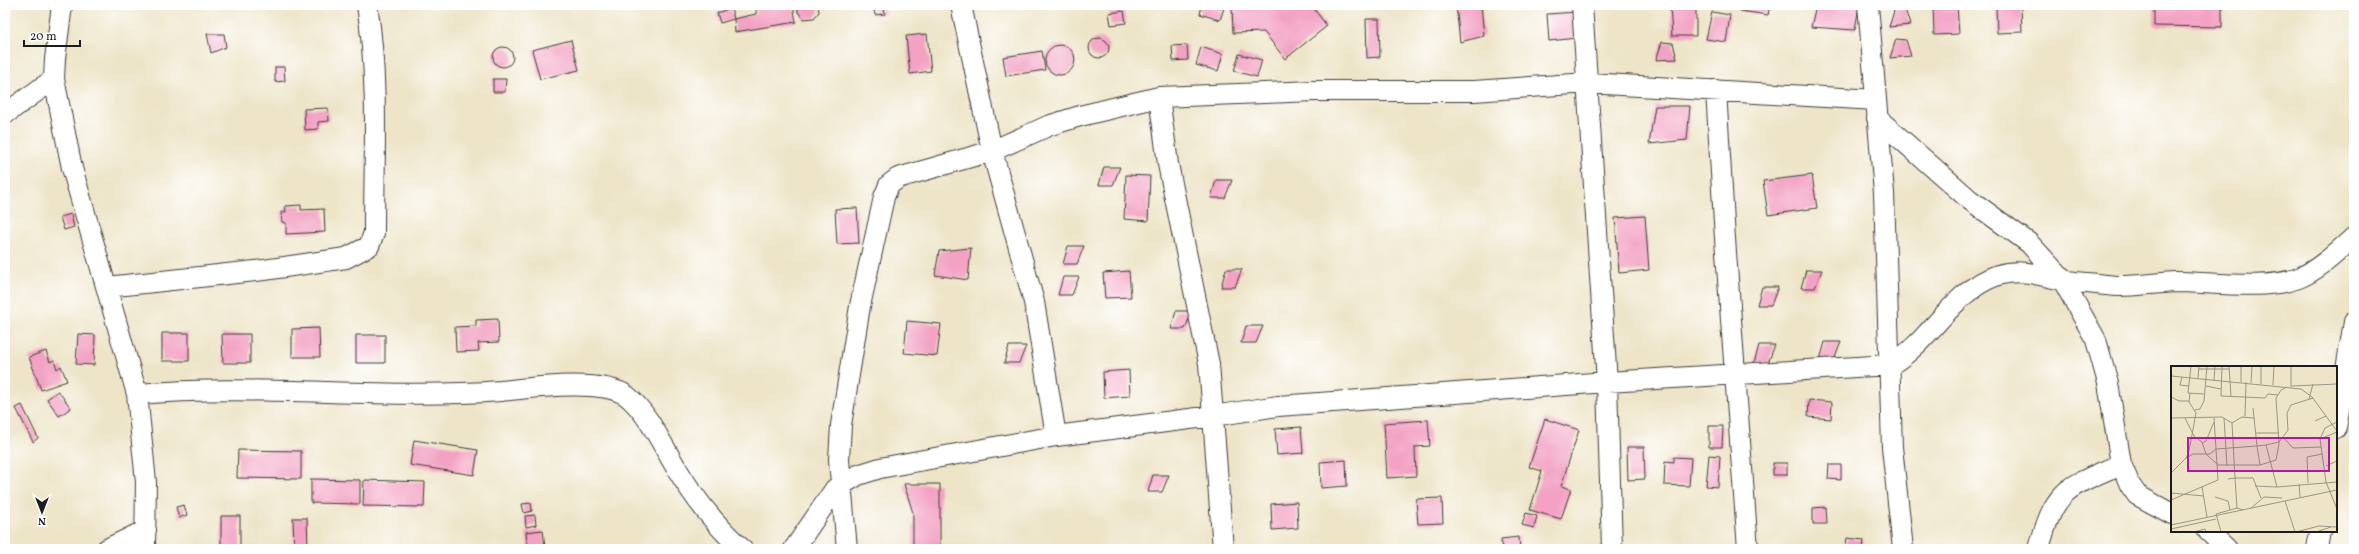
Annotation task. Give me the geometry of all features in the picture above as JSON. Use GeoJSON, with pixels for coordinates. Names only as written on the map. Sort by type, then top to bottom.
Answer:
{"type":"FeatureCollection","features":[{"type":"Feature","properties":{"kind":"street"},"geometry":{"type":"LineString","coordinates":[[62,5],[54,79],[72,168],[90,236],[108,287],[137,394],[145,460],[146,540],[107,549]]}},
{"type":"Feature","properties":{"kind":"street"},"geometry":{"type":"LineString","coordinates":[[108,287],[264,270],[346,258],[369,246],[374,234],[375,92],[373,50],[367,5]]}},
{"type":"Feature","properties":{"kind":"street"},"geometry":{"type":"LineString","coordinates":[[961,5],[992,151],[1034,302],[1056,436]]}},
{"type":"Feature","properties":{"kind":"street"},"geometry":{"type":"LineString","coordinates":[[1582,5],[1607,382],[1612,549]]}},
{"type":"Feature","properties":{"kind":"street"},"geometry":{"type":"LineString","coordinates":[[1868,5],[1884,193],[1892,446],[1903,549]]}},
{"type":"Feature","properties":{"kind":"street"},"geometry":{"type":"LineString","coordinates":[[5,114],[54,79]]}},
{"type":"Feature","properties":{"kind":"street"},"geometry":{"type":"LineString","coordinates":[[847,549],[839,446],[843,410],[860,306],[884,197],[889,185],[898,178],[992,151],[1055,124],[1159,97],[1314,91],[1474,91],[1588,83],[1716,90],[1876,109],[1970,200],[2029,243],[2062,279],[2096,340],[2108,383],[2121,464],[2130,485],[2137,495],[2171,513]]}},
{"type":"Feature","properties":{"kind":"street"},"geometry":{"type":"LineString","coordinates":[[1716,90],[1725,239],[1748,549]]}},
{"type":"Feature","properties":{"kind":"street"},"geometry":{"type":"LineString","coordinates":[[1159,97],[1168,164],[1209,364],[1223,549]]}},
{"type":"Feature","properties":{"kind":"street"},"geometry":{"type":"LineString","coordinates":[[794,549],[830,496],[842,484],[880,468],[1056,436],[1278,406],[1607,382],[1890,365],[1905,356],[1942,314],[1980,283],[1999,275],[2019,271],[2062,279],[2118,286],[2175,282],[2281,282],[2300,277],[2316,269],[2354,237]]}},
{"type":"Feature","properties":{"kind":"street"},"geometry":{"type":"LineString","coordinates":[[2337,422],[2354,322]]}},
{"type":"Feature","properties":{"kind":"street"},"geometry":{"type":"LineString","coordinates":[[137,394],[186,390],[288,390],[381,394],[470,393],[577,385],[607,390],[626,395],[643,413],[703,508],[742,549]]}},
{"type":"Feature","properties":{"kind":"street"},"geometry":{"type":"LineString","coordinates":[[2039,549],[2053,507],[2063,493],[2077,484],[2121,464]]}},
{"type":"Feature","properties":{"kind":"street"},"geometry":{"type":"LineString","coordinates":[[2209,532],[2227,549]]}},
{"type":"Feature","properties":{"kind":"street"},"geometry":{"type":"LineString","coordinates":[[2317,549],[2320,532]]}},
{"type":"Feature","properties":{"kind":"building"},"geometry":{"type":"Polygon","coordinates":[[[775,5],[793,5],[796,22],[735,32],[734,19],[756,14],[756,8],[775,5]]]}},
{"type":"Feature","properties":{"kind":"building"},"geometry":{"type":"Polygon","coordinates":[[[798,5],[818,5],[819,12],[814,18],[804,19],[798,12],[798,5]]]}},
{"type":"Feature","properties":{"kind":"building"},"geometry":{"type":"Polygon","coordinates":[[[873,5],[883,5],[885,14],[875,15],[873,5]]]}},
{"type":"Feature","properties":{"kind":"building"},"geometry":{"type":"Polygon","coordinates":[[[1202,5],[1225,5],[1220,20],[1200,14],[1202,5]]]}},
{"type":"Feature","properties":{"kind":"building"},"geometry":{"type":"Polygon","coordinates":[[[1311,5],[1327,26],[1285,59],[1264,32],[1233,33],[1232,6],[1311,5]]]}},
{"type":"Feature","properties":{"kind":"building"},"geometry":{"type":"Polygon","coordinates":[[[1456,5],[1481,5],[1484,36],[1460,42],[1456,5]]]}},
{"type":"Feature","properties":{"kind":"building"},"geometry":{"type":"Polygon","coordinates":[[[1670,5],[1696,5],[1696,36],[1672,36],[1670,5]]]}},
{"type":"Feature","properties":{"kind":"building"},"geometry":{"type":"Polygon","coordinates":[[[1742,5],[1770,5],[1768,15],[1740,11],[1742,5]]]}},
{"type":"Feature","properties":{"kind":"building"},"geometry":{"type":"Polygon","coordinates":[[[1816,5],[1859,5],[1855,30],[1811,27],[1816,5]]]}},
{"type":"Feature","properties":{"kind":"building"},"geometry":{"type":"Polygon","coordinates":[[[1933,5],[1957,5],[1959,34],[1934,35],[1933,5]]]}},
{"type":"Feature","properties":{"kind":"building"},"geometry":{"type":"Polygon","coordinates":[[[1996,5],[2021,5],[2022,32],[1997,33],[1996,5]]]}},
{"type":"Feature","properties":{"kind":"building"},"geometry":{"type":"Polygon","coordinates":[[[2154,5],[2222,5],[2222,27],[2154,26],[2154,5]]]}},
{"type":"Feature","properties":{"kind":"building"},"geometry":{"type":"Polygon","coordinates":[[[731,8],[734,19],[720,23],[717,13],[731,8]]]}},
{"type":"Feature","properties":{"kind":"building"},"geometry":{"type":"Polygon","coordinates":[[[1895,8],[1905,9],[1910,25],[1889,27],[1895,8]]]}},
{"type":"Feature","properties":{"kind":"building"},"geometry":{"type":"Polygon","coordinates":[[[1124,11],[1126,23],[1111,25],[1109,13],[1124,11]]]}},
{"type":"Feature","properties":{"kind":"building"},"geometry":{"type":"Polygon","coordinates":[[[1577,12],[1577,38],[1549,41],[1547,14],[1577,12]]]}},
{"type":"Feature","properties":{"kind":"building"},"geometry":{"type":"Polygon","coordinates":[[[1712,12],[1730,15],[1726,42],[1706,39],[1712,12]]]}},
{"type":"Feature","properties":{"kind":"building"},"geometry":{"type":"Polygon","coordinates":[[[1366,19],[1379,19],[1380,57],[1367,58],[1366,19]]]}},
{"type":"Feature","properties":{"kind":"building"},"geometry":{"type":"Polygon","coordinates":[[[207,34],[224,34],[226,47],[211,53],[207,34]]]}},
{"type":"Feature","properties":{"kind":"building"},"geometry":{"type":"Polygon","coordinates":[[[927,34],[931,71],[910,74],[906,36],[927,34]]]}},
{"type":"Feature","properties":{"kind":"building"},"geometry":{"type":"Polygon","coordinates":[[[1099,38],[1106,41],[1109,48],[1106,55],[1099,58],[1092,55],[1089,48],[1092,41],[1099,38]]]}},
{"type":"Feature","properties":{"kind":"building"},"geometry":{"type":"Polygon","coordinates":[[[1896,39],[1906,40],[1911,56],[1890,58],[1896,39]]]}},
{"type":"Feature","properties":{"kind":"building"},"geometry":{"type":"Polygon","coordinates":[[[571,40],[579,70],[540,79],[532,50],[571,40]]]}},
{"type":"Feature","properties":{"kind":"building"},"geometry":{"type":"Polygon","coordinates":[[[1662,42],[1673,43],[1677,59],[1656,60],[1662,42]]]}},
{"type":"Feature","properties":{"kind":"building"},"geometry":{"type":"Polygon","coordinates":[[[1060,45],[1070,50],[1075,60],[1070,70],[1060,75],[1050,70],[1045,60],[1050,50],[1060,45]]]}},
{"type":"Feature","properties":{"kind":"building"},"geometry":{"type":"Polygon","coordinates":[[[1187,45],[1188,60],[1173,61],[1172,46],[1187,45]]]}},
{"type":"Feature","properties":{"kind":"building"},"geometry":{"type":"Polygon","coordinates":[[[499,47],[507,47],[513,53],[513,61],[507,67],[499,67],[493,61],[493,53],[499,47]]]}},
{"type":"Feature","properties":{"kind":"building"},"geometry":{"type":"Polygon","coordinates":[[[1201,47],[1223,54],[1218,71],[1196,65],[1201,47]]]}},
{"type":"Feature","properties":{"kind":"building"},"geometry":{"type":"Polygon","coordinates":[[[1042,51],[1045,70],[1006,76],[1003,57],[1042,51]]]}},
{"type":"Feature","properties":{"kind":"building"},"geometry":{"type":"Polygon","coordinates":[[[1239,54],[1262,60],[1257,77],[1234,71],[1239,54]]]}},
{"type":"Feature","properties":{"kind":"building"},"geometry":{"type":"Polygon","coordinates":[[[275,67],[284,67],[285,81],[275,82],[275,67]]]}},
{"type":"Feature","properties":{"kind":"building"},"geometry":{"type":"Polygon","coordinates":[[[493,79],[506,79],[505,92],[493,92],[493,79]]]}},
{"type":"Feature","properties":{"kind":"building"},"geometry":{"type":"Polygon","coordinates":[[[1655,106],[1690,106],[1687,140],[1649,144],[1655,106]]]}},
{"type":"Feature","properties":{"kind":"building"},"geometry":{"type":"Polygon","coordinates":[[[328,108],[329,121],[318,122],[318,129],[305,130],[304,109],[328,108]]]}},
{"type":"Feature","properties":{"kind":"building"},"geometry":{"type":"Polygon","coordinates":[[[1104,167],[1120,167],[1113,185],[1099,185],[1104,167]]]}},
{"type":"Feature","properties":{"kind":"building"},"geometry":{"type":"Polygon","coordinates":[[[1126,175],[1150,176],[1148,221],[1124,219],[1126,175]]]}},
{"type":"Feature","properties":{"kind":"building"},"geometry":{"type":"Polygon","coordinates":[[[1812,175],[1817,208],[1768,215],[1763,181],[1812,175]]]}},
{"type":"Feature","properties":{"kind":"building"},"geometry":{"type":"Polygon","coordinates":[[[1216,180],[1232,180],[1225,198],[1211,198],[1216,180]]]}},
{"type":"Feature","properties":{"kind":"building"},"geometry":{"type":"Polygon","coordinates":[[[301,205],[301,210],[324,209],[325,232],[286,234],[286,223],[282,222],[281,212],[286,212],[285,206],[301,205]]]}},
{"type":"Feature","properties":{"kind":"building"},"geometry":{"type":"Polygon","coordinates":[[[857,208],[859,243],[837,244],[835,209],[857,208]]]}},
{"type":"Feature","properties":{"kind":"building"},"geometry":{"type":"Polygon","coordinates":[[[71,214],[74,227],[64,230],[60,217],[71,214]]]}},
{"type":"Feature","properties":{"kind":"building"},"geometry":{"type":"Polygon","coordinates":[[[1645,216],[1649,270],[1619,273],[1615,218],[1645,216]]]}},
{"type":"Feature","properties":{"kind":"building"},"geometry":{"type":"Polygon","coordinates":[[[1068,246],[1084,246],[1077,264],[1063,264],[1068,246]]]}},
{"type":"Feature","properties":{"kind":"building"},"geometry":{"type":"Polygon","coordinates":[[[971,248],[968,280],[935,275],[939,251],[971,248]]]}},
{"type":"Feature","properties":{"kind":"building"},"geometry":{"type":"Polygon","coordinates":[[[1226,269],[1242,269],[1235,287],[1221,287],[1226,269]]]}},
{"type":"Feature","properties":{"kind":"building"},"geometry":{"type":"Polygon","coordinates":[[[1806,270],[1822,270],[1815,288],[1801,288],[1806,270]]]}},
{"type":"Feature","properties":{"kind":"building"},"geometry":{"type":"Polygon","coordinates":[[[1129,271],[1131,297],[1105,298],[1103,273],[1129,271]]]}},
{"type":"Feature","properties":{"kind":"building"},"geometry":{"type":"Polygon","coordinates":[[[1063,277],[1079,277],[1072,295],[1058,295],[1063,277]]]}},
{"type":"Feature","properties":{"kind":"building"},"geometry":{"type":"Polygon","coordinates":[[[1762,287],[1778,287],[1771,305],[1757,305],[1762,287]]]}},
{"type":"Feature","properties":{"kind":"building"},"geometry":{"type":"Polygon","coordinates":[[[1176,311],[1192,311],[1185,329],[1171,329],[1176,311]]]}},
{"type":"Feature","properties":{"kind":"building"},"geometry":{"type":"Polygon","coordinates":[[[498,319],[499,342],[478,343],[479,351],[456,352],[455,327],[476,326],[476,320],[498,319]]]}},
{"type":"Feature","properties":{"kind":"building"},"geometry":{"type":"Polygon","coordinates":[[[907,321],[941,324],[937,356],[904,353],[907,321]]]}},
{"type":"Feature","properties":{"kind":"building"},"geometry":{"type":"Polygon","coordinates":[[[1246,326],[1263,326],[1256,343],[1241,343],[1246,326]]]}},
{"type":"Feature","properties":{"kind":"building"},"geometry":{"type":"Polygon","coordinates":[[[319,328],[320,357],[292,357],[292,329],[319,328]]]}},
{"type":"Feature","properties":{"kind":"building"},"geometry":{"type":"Polygon","coordinates":[[[162,333],[189,333],[189,361],[162,361],[162,333]]]}},
{"type":"Feature","properties":{"kind":"building"},"geometry":{"type":"Polygon","coordinates":[[[78,334],[95,335],[94,365],[76,364],[78,334]]]}},
{"type":"Feature","properties":{"kind":"building"},"geometry":{"type":"Polygon","coordinates":[[[222,334],[250,334],[250,363],[223,363],[222,334]]]}},
{"type":"Feature","properties":{"kind":"building"},"geometry":{"type":"Polygon","coordinates":[[[356,335],[385,335],[385,363],[356,363],[356,335]]]}},
{"type":"Feature","properties":{"kind":"building"},"geometry":{"type":"Polygon","coordinates":[[[1825,342],[1841,342],[1834,360],[1820,360],[1825,342]]]}},
{"type":"Feature","properties":{"kind":"building"},"geometry":{"type":"Polygon","coordinates":[[[1759,345],[1775,345],[1768,363],[1754,363],[1759,345]]]}},
{"type":"Feature","properties":{"kind":"building"},"geometry":{"type":"Polygon","coordinates":[[[1009,346],[1026,346],[1019,363],[1004,363],[1009,346]]]}},
{"type":"Feature","properties":{"kind":"building"},"geometry":{"type":"Polygon","coordinates":[[[46,351],[50,362],[54,360],[57,369],[61,366],[67,381],[41,390],[29,357],[46,351]]]}},
{"type":"Feature","properties":{"kind":"building"},"geometry":{"type":"Polygon","coordinates":[[[1129,370],[1130,396],[1104,398],[1103,372],[1129,370]]]}},
{"type":"Feature","properties":{"kind":"building"},"geometry":{"type":"Polygon","coordinates":[[[58,391],[71,408],[59,416],[47,399],[58,391]]]}},
{"type":"Feature","properties":{"kind":"building"},"geometry":{"type":"Polygon","coordinates":[[[1809,400],[1832,402],[1831,419],[1808,417],[1809,400]]]}},
{"type":"Feature","properties":{"kind":"building"},"geometry":{"type":"Polygon","coordinates":[[[22,405],[38,438],[33,442],[16,408],[22,405]]]}},
{"type":"Feature","properties":{"kind":"building"},"geometry":{"type":"Polygon","coordinates":[[[1545,419],[1579,430],[1561,486],[1571,489],[1561,519],[1530,510],[1542,471],[1529,467],[1545,419]]]}},
{"type":"Feature","properties":{"kind":"building"},"geometry":{"type":"Polygon","coordinates":[[[1428,420],[1430,446],[1415,447],[1416,476],[1387,478],[1384,423],[1428,420]]]}},
{"type":"Feature","properties":{"kind":"building"},"geometry":{"type":"Polygon","coordinates":[[[1709,426],[1723,426],[1722,447],[1709,447],[1709,426]]]}},
{"type":"Feature","properties":{"kind":"building"},"geometry":{"type":"Polygon","coordinates":[[[1301,427],[1303,453],[1277,455],[1275,429],[1301,427]]]}},
{"type":"Feature","properties":{"kind":"building"},"geometry":{"type":"Polygon","coordinates":[[[414,440],[478,450],[474,475],[410,465],[414,440]]]}},
{"type":"Feature","properties":{"kind":"building"},"geometry":{"type":"Polygon","coordinates":[[[1627,447],[1644,447],[1645,479],[1628,480],[1627,447]]]}},
{"type":"Feature","properties":{"kind":"building"},"geometry":{"type":"Polygon","coordinates":[[[238,450],[301,451],[301,479],[237,478],[238,450]]]}},
{"type":"Feature","properties":{"kind":"building"},"geometry":{"type":"Polygon","coordinates":[[[1709,455],[1720,456],[1718,487],[1706,486],[1709,455]]]}},
{"type":"Feature","properties":{"kind":"building"},"geometry":{"type":"Polygon","coordinates":[[[1674,457],[1691,458],[1689,486],[1664,485],[1665,461],[1674,462],[1674,457]]]}},
{"type":"Feature","properties":{"kind":"building"},"geometry":{"type":"Polygon","coordinates":[[[1346,460],[1347,486],[1321,488],[1320,462],[1346,460]]]}},
{"type":"Feature","properties":{"kind":"building"},"geometry":{"type":"Polygon","coordinates":[[[1773,463],[1787,463],[1787,475],[1773,475],[1773,463]]]}},
{"type":"Feature","properties":{"kind":"building"},"geometry":{"type":"Polygon","coordinates":[[[1829,465],[1841,465],[1841,480],[1828,479],[1829,465]]]}},
{"type":"Feature","properties":{"kind":"building"},"geometry":{"type":"Polygon","coordinates":[[[1153,475],[1169,475],[1162,492],[1148,492],[1153,475]]]}},
{"type":"Feature","properties":{"kind":"building"},"geometry":{"type":"Polygon","coordinates":[[[311,479],[360,480],[360,504],[311,503],[311,479]]]}},
{"type":"Feature","properties":{"kind":"building"},"geometry":{"type":"Polygon","coordinates":[[[364,480],[425,482],[424,507],[363,506],[364,480]]]}},
{"type":"Feature","properties":{"kind":"building"},"geometry":{"type":"Polygon","coordinates":[[[904,484],[940,484],[940,549],[913,549],[913,513],[904,484]]]}},
{"type":"Feature","properties":{"kind":"building"},"geometry":{"type":"Polygon","coordinates":[[[1442,498],[1443,523],[1418,524],[1416,499],[1442,498]]]}},
{"type":"Feature","properties":{"kind":"building"},"geometry":{"type":"Polygon","coordinates":[[[1297,502],[1298,528],[1272,530],[1271,504],[1297,502]]]}},
{"type":"Feature","properties":{"kind":"building"},"geometry":{"type":"Polygon","coordinates":[[[531,503],[532,511],[524,513],[522,504],[531,503]]]}},
{"type":"Feature","properties":{"kind":"building"},"geometry":{"type":"Polygon","coordinates":[[[184,505],[187,515],[179,518],[176,507],[184,505]]]}},
{"type":"Feature","properties":{"kind":"building"},"geometry":{"type":"Polygon","coordinates":[[[1826,507],[1827,524],[1813,524],[1813,508],[1826,507]]]}},
{"type":"Feature","properties":{"kind":"building"},"geometry":{"type":"Polygon","coordinates":[[[1526,513],[1537,516],[1534,528],[1522,525],[1526,513]]]}},
{"type":"Feature","properties":{"kind":"building"},"geometry":{"type":"Polygon","coordinates":[[[535,515],[536,525],[526,527],[525,516],[535,515]]]}},
{"type":"Feature","properties":{"kind":"building"},"geometry":{"type":"Polygon","coordinates":[[[221,516],[240,516],[240,548],[221,548],[221,516]]]}},
{"type":"Feature","properties":{"kind":"building"},"geometry":{"type":"Polygon","coordinates":[[[293,518],[307,518],[308,549],[294,549],[293,518]]]}},
{"type":"Feature","properties":{"kind":"building"},"geometry":{"type":"Polygon","coordinates":[[[543,530],[545,548],[528,549],[526,532],[543,530]]]}},
{"type":"Feature","properties":{"kind":"building"},"geometry":{"type":"Polygon","coordinates":[[[1519,537],[1520,549],[1502,549],[1501,539],[1519,537]]]}},
{"type":"Feature","properties":{"kind":"building"},"geometry":{"type":"Polygon","coordinates":[[[1847,538],[1864,540],[1863,549],[1845,549],[1847,538]]]}}]}
